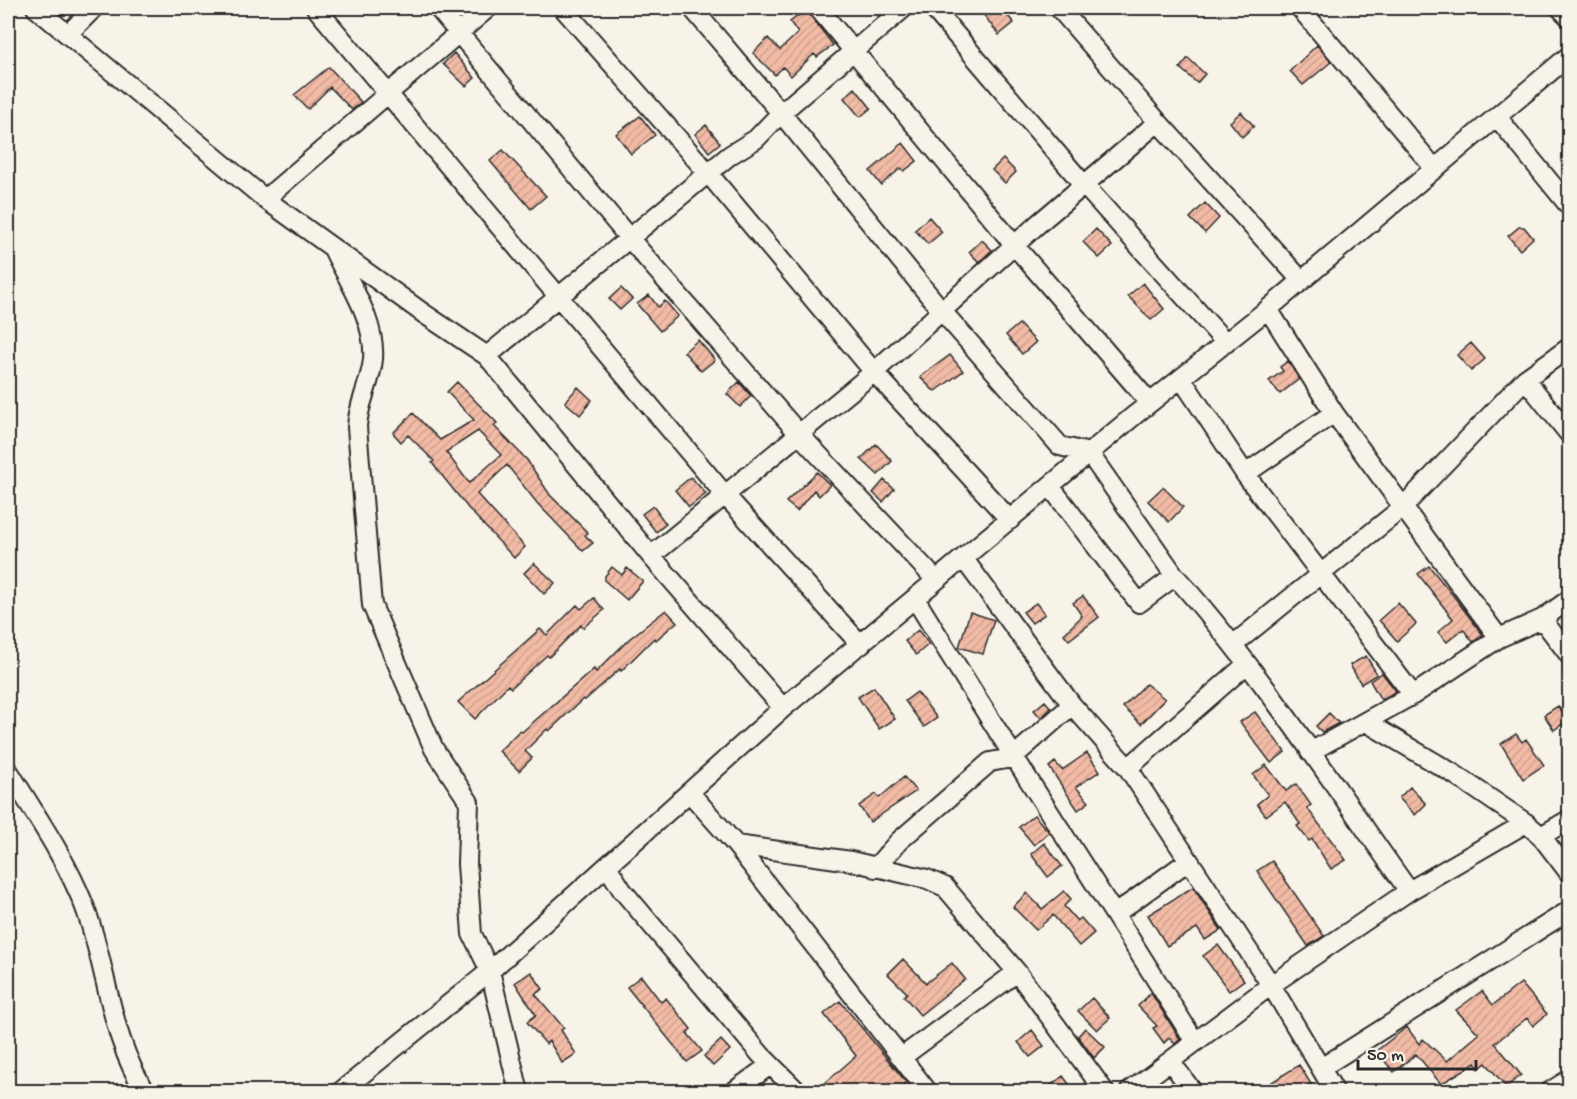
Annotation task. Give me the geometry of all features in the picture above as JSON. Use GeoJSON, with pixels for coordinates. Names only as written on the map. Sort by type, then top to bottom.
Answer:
{"type":"FeatureCollection","features":[{"type":"Feature","properties":{"kind":"street"},"geometry":{"type":"LineString","coordinates":[[36,8],[265,199],[423,313],[487,356],[651,556],[783,708]]}},
{"type":"Feature","properties":{"kind":"street"},"geometry":{"type":"LineString","coordinates":[[68,34],[94,8]]}},
{"type":"Feature","properties":{"kind":"street"},"geometry":{"type":"LineString","coordinates":[[316,8],[725,495],[861,645]]}},
{"type":"Feature","properties":{"kind":"street"},"geometry":{"type":"LineString","coordinates":[[438,8],[629,238],[799,434],[936,580]]}},
{"type":"Feature","properties":{"kind":"street"},"geometry":{"type":"LineString","coordinates":[[265,199],[488,8]]}},
{"type":"Feature","properties":{"kind":"street"},"geometry":{"type":"LineString","coordinates":[[563,8],[708,173],[874,372],[1010,520]]}},
{"type":"Feature","properties":{"kind":"street"},"geometry":{"type":"LineString","coordinates":[[692,8],[781,113],[941,310],[1060,446],[1089,453],[1176,576],[1247,664],[1409,891]]}},
{"type":"Feature","properties":{"kind":"street"},"geometry":{"type":"LineString","coordinates":[[818,8],[1015,246],[1150,403]]}},
{"type":"Feature","properties":{"kind":"street"},"geometry":{"type":"LineString","coordinates":[[487,356],[708,173],[756,139],[781,113],[904,8]]}},
{"type":"Feature","properties":{"kind":"street"},"geometry":{"type":"LineString","coordinates":[[933,8],[1084,185],[1226,343]]}},
{"type":"Feature","properties":{"kind":"street"},"geometry":{"type":"LineString","coordinates":[[1059,8],[1158,123],[1302,280]]}},
{"type":"Feature","properties":{"kind":"street"},"geometry":{"type":"LineString","coordinates":[[1300,8],[1435,169]]}},
{"type":"Feature","properties":{"kind":"street"},"geometry":{"type":"LineString","coordinates":[[1560,8],[1569,18]]}},
{"type":"Feature","properties":{"kind":"street"},"geometry":{"type":"LineString","coordinates":[[340,1092],[490,971],[783,708],[916,600],[936,580],[1089,453],[1268,309],[1569,55]]}},
{"type":"Feature","properties":{"kind":"street"},"geometry":{"type":"LineString","coordinates":[[1497,117],[1569,207]]}},
{"type":"Feature","properties":{"kind":"street"},"geometry":{"type":"LineString","coordinates":[[651,556],[874,372],[1039,223],[1158,123]]}},
{"type":"Feature","properties":{"kind":"street"},"geometry":{"type":"LineString","coordinates":[[331,245],[364,313],[373,346],[369,376],[357,409],[372,606],[435,749],[469,802],[467,864],[472,934],[490,971],[519,1092]]}},
{"type":"Feature","properties":{"kind":"street"},"geometry":{"type":"LineString","coordinates":[[1268,309],[1334,413],[1499,638]]}},
{"type":"Feature","properties":{"kind":"street"},"geometry":{"type":"LineString","coordinates":[[1233,645],[1402,508],[1526,379],[1569,347]]}},
{"type":"Feature","properties":{"kind":"street"},"geometry":{"type":"LineString","coordinates":[[1181,378],[1245,474],[1413,694]]}},
{"type":"Feature","properties":{"kind":"street"},"geometry":{"type":"LineString","coordinates":[[1526,379],[1569,435]]}},
{"type":"Feature","properties":{"kind":"street"},"geometry":{"type":"LineString","coordinates":[[1245,474],[1334,413]]}},
{"type":"Feature","properties":{"kind":"street"},"geometry":{"type":"LineString","coordinates":[[1050,486],[1139,603],[1176,576]]}},
{"type":"Feature","properties":{"kind":"street"},"geometry":{"type":"LineString","coordinates":[[963,558],[1072,705],[1128,768],[1271,985],[1335,1092]]}},
{"type":"Feature","properties":{"kind":"street"},"geometry":{"type":"LineString","coordinates":[[916,600],[1012,758],[1196,1042]]}},
{"type":"Feature","properties":{"kind":"street"},"geometry":{"type":"LineString","coordinates":[[1310,752],[1413,694],[1499,638],[1542,619],[1569,600]]}},
{"type":"Feature","properties":{"kind":"street"},"geometry":{"type":"LineString","coordinates":[[1542,619],[1569,656]]}},
{"type":"Feature","properties":{"kind":"street"},"geometry":{"type":"LineString","coordinates":[[1128,768],[1247,664]]}},
{"type":"Feature","properties":{"kind":"street"},"geometry":{"type":"LineString","coordinates":[[875,868],[899,841],[990,762],[1012,758],[1072,705]]}},
{"type":"Feature","properties":{"kind":"street"},"geometry":{"type":"LineString","coordinates":[[1366,722],[1454,774],[1526,823],[1541,836],[1569,874]]}},
{"type":"Feature","properties":{"kind":"street"},"geometry":{"type":"LineString","coordinates":[[8,770],[53,844],[83,904],[127,1056],[146,1092]]}},
{"type":"Feature","properties":{"kind":"street"},"geometry":{"type":"LineString","coordinates":[[690,793],[736,845],[928,1092]]}},
{"type":"Feature","properties":{"kind":"street"},"geometry":{"type":"LineString","coordinates":[[1541,836],[1569,819]]}},
{"type":"Feature","properties":{"kind":"street"},"geometry":{"type":"LineString","coordinates":[[1129,1092],[1271,985],[1409,891],[1526,823]]}},
{"type":"Feature","properties":{"kind":"street"},"geometry":{"type":"LineString","coordinates":[[736,845],[851,861],[927,879],[945,887],[1017,972],[1106,1092]]}},
{"type":"Feature","properties":{"kind":"street"},"geometry":{"type":"LineString","coordinates":[[1115,914],[1188,861]]}},
{"type":"Feature","properties":{"kind":"street"},"geometry":{"type":"LineString","coordinates":[[607,866],[622,890],[770,1065],[798,1092]]}},
{"type":"Feature","properties":{"kind":"street"},"geometry":{"type":"LineString","coordinates":[[1321,1068],[1569,910]]}},
{"type":"Feature","properties":{"kind":"street"},"geometry":{"type":"LineString","coordinates":[[902,1057],[1017,972]]}},
{"type":"Feature","properties":{"kind":"street"},"geometry":{"type":"LineString","coordinates":[[1171,1062],[1193,1092]]}},
{"type":"Feature","properties":{"kind":"street"},"geometry":{"type":"LineString","coordinates":[[733,1092],[770,1065]]}},
{"type":"Feature","properties":{"kind":"street"},"geometry":{"type":"LineString","coordinates":[[1549,1092],[1569,1079]]}},
{"type":"Feature","properties":{"kind":"building"},"geometry":{"type":"Polygon","coordinates":[[[991,8],[1001,8],[1014,23],[999,35],[983,14],[991,8]]]}},
{"type":"Feature","properties":{"kind":"building"},"geometry":{"type":"Polygon","coordinates":[[[806,10],[833,45],[817,57],[814,54],[791,76],[783,67],[775,75],[753,53],[768,38],[780,50],[798,33],[790,22],[806,10]]]}},
{"type":"Feature","properties":{"kind":"building"},"geometry":{"type":"Polygon","coordinates":[[[1317,45],[1331,62],[1303,85],[1290,71],[1317,45]]]}},
{"type":"Feature","properties":{"kind":"building"},"geometry":{"type":"Polygon","coordinates":[[[454,53],[475,78],[466,86],[443,64],[454,53]]]}},
{"type":"Feature","properties":{"kind":"building"},"geometry":{"type":"Polygon","coordinates":[[[1188,58],[1205,74],[1197,83],[1180,68],[1188,58]]]}},
{"type":"Feature","properties":{"kind":"building"},"geometry":{"type":"Polygon","coordinates":[[[329,67],[361,102],[352,110],[330,87],[308,109],[294,95],[329,67]]]}},
{"type":"Feature","properties":{"kind":"building"},"geometry":{"type":"Polygon","coordinates":[[[855,88],[871,108],[860,117],[844,98],[855,88]]]}},
{"type":"Feature","properties":{"kind":"building"},"geometry":{"type":"Polygon","coordinates":[[[1241,112],[1254,126],[1242,137],[1230,122],[1241,112]]]}},
{"type":"Feature","properties":{"kind":"building"},"geometry":{"type":"Polygon","coordinates":[[[640,116],[655,135],[631,154],[616,134],[640,116]]]}},
{"type":"Feature","properties":{"kind":"building"},"geometry":{"type":"Polygon","coordinates":[[[706,125],[720,143],[709,152],[695,134],[706,125]]]}},
{"type":"Feature","properties":{"kind":"building"},"geometry":{"type":"Polygon","coordinates":[[[903,143],[917,161],[904,171],[901,168],[881,185],[870,171],[903,143]]]}},
{"type":"Feature","properties":{"kind":"building"},"geometry":{"type":"Polygon","coordinates":[[[503,150],[546,196],[531,209],[490,161],[503,150]]]}},
{"type":"Feature","properties":{"kind":"building"},"geometry":{"type":"Polygon","coordinates":[[[1003,159],[1016,172],[1005,183],[992,170],[1003,159]]]}},
{"type":"Feature","properties":{"kind":"building"},"geometry":{"type":"Polygon","coordinates":[[[1205,203],[1219,218],[1205,233],[1190,218],[1205,203]]]}},
{"type":"Feature","properties":{"kind":"building"},"geometry":{"type":"Polygon","coordinates":[[[929,217],[942,232],[928,244],[915,230],[929,217]]]}},
{"type":"Feature","properties":{"kind":"building"},"geometry":{"type":"Polygon","coordinates":[[[1519,227],[1524,227],[1533,238],[1520,250],[1508,236],[1519,227]]]}},
{"type":"Feature","properties":{"kind":"building"},"geometry":{"type":"Polygon","coordinates":[[[1096,229],[1112,246],[1099,258],[1083,242],[1096,229]]]}},
{"type":"Feature","properties":{"kind":"building"},"geometry":{"type":"Polygon","coordinates":[[[982,240],[992,250],[979,262],[969,252],[982,240]]]}},
{"type":"Feature","properties":{"kind":"building"},"geometry":{"type":"Polygon","coordinates":[[[1143,283],[1164,309],[1151,320],[1128,296],[1143,283]]]}},
{"type":"Feature","properties":{"kind":"building"},"geometry":{"type":"Polygon","coordinates":[[[621,288],[632,299],[620,310],[609,299],[621,288]]]}},
{"type":"Feature","properties":{"kind":"building"},"geometry":{"type":"Polygon","coordinates":[[[649,295],[658,307],[665,301],[678,316],[660,331],[637,304],[649,295]]]}},
{"type":"Feature","properties":{"kind":"building"},"geometry":{"type":"Polygon","coordinates":[[[1019,324],[1036,342],[1022,354],[1006,335],[1019,324]]]}},
{"type":"Feature","properties":{"kind":"building"},"geometry":{"type":"Polygon","coordinates":[[[698,340],[715,360],[701,371],[684,352],[698,340]]]}},
{"type":"Feature","properties":{"kind":"building"},"geometry":{"type":"Polygon","coordinates":[[[1471,343],[1485,359],[1471,371],[1457,355],[1471,343]]]}},
{"type":"Feature","properties":{"kind":"building"},"geometry":{"type":"Polygon","coordinates":[[[950,355],[963,371],[936,391],[933,390],[920,377],[950,355]]]}},
{"type":"Feature","properties":{"kind":"building"},"geometry":{"type":"Polygon","coordinates":[[[1288,361],[1299,379],[1280,394],[1269,381],[1283,371],[1280,367],[1288,361]]]}},
{"type":"Feature","properties":{"kind":"building"},"geometry":{"type":"Polygon","coordinates":[[[457,382],[497,423],[494,426],[527,460],[550,495],[588,533],[585,535],[593,543],[583,551],[537,503],[507,465],[477,494],[525,547],[514,558],[468,508],[432,463],[434,461],[408,435],[401,442],[393,433],[413,413],[440,440],[474,420],[447,392],[457,382]],[[478,431],[446,452],[469,483],[501,455],[478,431]]]}},
{"type":"Feature","properties":{"kind":"building"},"geometry":{"type":"Polygon","coordinates":[[[739,382],[751,396],[740,407],[727,394],[739,382]]]}},
{"type":"Feature","properties":{"kind":"building"},"geometry":{"type":"Polygon","coordinates":[[[578,387],[592,400],[580,415],[565,402],[578,387]]]}},
{"type":"Feature","properties":{"kind":"building"},"geometry":{"type":"Polygon","coordinates":[[[876,444],[892,461],[878,475],[861,459],[876,444]]]}},
{"type":"Feature","properties":{"kind":"building"},"geometry":{"type":"Polygon","coordinates":[[[817,472],[830,485],[819,496],[814,490],[797,511],[786,502],[817,472]]]}},
{"type":"Feature","properties":{"kind":"building"},"geometry":{"type":"Polygon","coordinates":[[[691,477],[706,494],[689,507],[675,490],[691,477]]]}},
{"type":"Feature","properties":{"kind":"building"},"geometry":{"type":"Polygon","coordinates":[[[884,480],[894,489],[883,502],[873,493],[884,480]]]}},
{"type":"Feature","properties":{"kind":"building"},"geometry":{"type":"Polygon","coordinates":[[[1163,487],[1183,507],[1169,522],[1148,501],[1163,487]]]}},
{"type":"Feature","properties":{"kind":"building"},"geometry":{"type":"Polygon","coordinates":[[[653,506],[666,524],[656,532],[642,514],[653,506]]]}},
{"type":"Feature","properties":{"kind":"building"},"geometry":{"type":"Polygon","coordinates":[[[534,563],[555,583],[544,594],[524,573],[534,563]]]}},
{"type":"Feature","properties":{"kind":"building"},"geometry":{"type":"Polygon","coordinates":[[[1429,566],[1483,635],[1473,642],[1463,629],[1447,642],[1438,632],[1453,619],[1418,574],[1429,566]]]}},
{"type":"Feature","properties":{"kind":"building"},"geometry":{"type":"Polygon","coordinates":[[[612,567],[622,575],[627,568],[643,581],[627,600],[605,581],[605,576],[612,567]]]}},
{"type":"Feature","properties":{"kind":"building"},"geometry":{"type":"Polygon","coordinates":[[[1083,596],[1099,617],[1069,640],[1064,634],[1082,616],[1073,603],[1083,596]]]}},
{"type":"Feature","properties":{"kind":"building"},"geometry":{"type":"Polygon","coordinates":[[[594,598],[604,610],[583,628],[581,625],[549,657],[547,655],[511,688],[508,685],[475,719],[458,702],[540,629],[547,635],[577,605],[581,609],[594,598]]]}},
{"type":"Feature","properties":{"kind":"building"},"geometry":{"type":"Polygon","coordinates":[[[1036,603],[1045,614],[1032,623],[1023,612],[1036,603]]]}},
{"type":"Feature","properties":{"kind":"building"},"geometry":{"type":"Polygon","coordinates":[[[1398,603],[1416,624],[1397,641],[1379,620],[1398,603]]]}},
{"type":"Feature","properties":{"kind":"building"},"geometry":{"type":"Polygon","coordinates":[[[666,610],[677,622],[656,640],[654,638],[621,671],[620,669],[585,700],[583,699],[549,731],[547,729],[525,751],[532,758],[519,771],[499,751],[520,730],[522,732],[594,669],[596,672],[629,639],[666,610]]]}},
{"type":"Feature","properties":{"kind":"building"},"geometry":{"type":"Polygon","coordinates":[[[970,612],[994,620],[983,654],[959,647],[970,612]]]}},
{"type":"Feature","properties":{"kind":"building"},"geometry":{"type":"Polygon","coordinates":[[[918,630],[929,644],[916,655],[905,641],[918,630]]]}},
{"type":"Feature","properties":{"kind":"building"},"geometry":{"type":"Polygon","coordinates":[[[1366,656],[1377,674],[1361,684],[1350,665],[1366,656]]]}},
{"type":"Feature","properties":{"kind":"building"},"geometry":{"type":"Polygon","coordinates":[[[1382,673],[1396,691],[1381,700],[1370,681],[1382,673]]]}},
{"type":"Feature","properties":{"kind":"building"},"geometry":{"type":"Polygon","coordinates":[[[1146,684],[1165,699],[1141,724],[1123,707],[1146,684]]]}},
{"type":"Feature","properties":{"kind":"building"},"geometry":{"type":"Polygon","coordinates":[[[874,687],[895,719],[879,729],[858,697],[874,687]]]}},
{"type":"Feature","properties":{"kind":"building"},"geometry":{"type":"Polygon","coordinates":[[[917,692],[937,718],[924,727],[905,701],[917,692]]]}},
{"type":"Feature","properties":{"kind":"building"},"geometry":{"type":"Polygon","coordinates":[[[1045,701],[1051,708],[1041,718],[1034,710],[1045,701]]]}},
{"type":"Feature","properties":{"kind":"building"},"geometry":{"type":"Polygon","coordinates":[[[1558,706],[1568,720],[1554,730],[1544,715],[1558,706]]]}},
{"type":"Feature","properties":{"kind":"building"},"geometry":{"type":"Polygon","coordinates":[[[1255,712],[1285,752],[1271,763],[1240,722],[1255,712]]]}},
{"type":"Feature","properties":{"kind":"building"},"geometry":{"type":"Polygon","coordinates":[[[1329,713],[1339,723],[1322,732],[1316,726],[1329,713]]]}},
{"type":"Feature","properties":{"kind":"building"},"geometry":{"type":"Polygon","coordinates":[[[1516,734],[1522,742],[1526,739],[1544,765],[1523,779],[1501,744],[1516,734]]]}},
{"type":"Feature","properties":{"kind":"building"},"geometry":{"type":"Polygon","coordinates":[[[1087,753],[1100,771],[1076,787],[1089,802],[1078,810],[1049,767],[1055,762],[1062,770],[1087,753]]]}},
{"type":"Feature","properties":{"kind":"building"},"geometry":{"type":"Polygon","coordinates":[[[1266,765],[1286,791],[1296,784],[1311,805],[1307,808],[1346,860],[1331,869],[1312,839],[1309,841],[1297,826],[1300,824],[1285,802],[1266,816],[1257,804],[1268,795],[1253,775],[1266,765]]]}},
{"type":"Feature","properties":{"kind":"building"},"geometry":{"type":"Polygon","coordinates":[[[904,777],[916,791],[870,822],[859,806],[876,794],[879,798],[904,777]]]}},
{"type":"Feature","properties":{"kind":"building"},"geometry":{"type":"Polygon","coordinates":[[[1410,787],[1426,804],[1415,815],[1399,798],[1410,787]]]}},
{"type":"Feature","properties":{"kind":"building"},"geometry":{"type":"Polygon","coordinates":[[[1034,815],[1049,832],[1034,845],[1019,827],[1034,815]]]}},
{"type":"Feature","properties":{"kind":"building"},"geometry":{"type":"Polygon","coordinates":[[[1044,843],[1062,866],[1048,877],[1031,854],[1044,843]]]}},
{"type":"Feature","properties":{"kind":"building"},"geometry":{"type":"Polygon","coordinates":[[[1272,861],[1324,936],[1308,946],[1257,871],[1272,861]]]}},
{"type":"Feature","properties":{"kind":"building"},"geometry":{"type":"Polygon","coordinates":[[[1193,887],[1221,930],[1205,940],[1197,928],[1167,946],[1148,915],[1193,887]]]}},
{"type":"Feature","properties":{"kind":"building"},"geometry":{"type":"Polygon","coordinates":[[[1064,891],[1071,899],[1064,906],[1077,921],[1081,918],[1094,933],[1079,946],[1053,915],[1036,930],[1013,907],[1027,893],[1042,909],[1064,891]]]}},
{"type":"Feature","properties":{"kind":"building"},"geometry":{"type":"Polygon","coordinates":[[[1218,945],[1244,980],[1229,991],[1203,956],[1218,945]]]}},
{"type":"Feature","properties":{"kind":"building"},"geometry":{"type":"Polygon","coordinates":[[[903,959],[926,983],[952,963],[965,979],[920,1015],[904,996],[907,993],[888,974],[903,959]]]}},
{"type":"Feature","properties":{"kind":"building"},"geometry":{"type":"Polygon","coordinates":[[[531,972],[543,989],[535,994],[564,1028],[561,1030],[576,1054],[562,1063],[549,1041],[546,1044],[527,1022],[536,1015],[515,983],[531,972]]]}},
{"type":"Feature","properties":{"kind":"building"},"geometry":{"type":"Polygon","coordinates":[[[641,976],[661,1002],[666,998],[691,1029],[687,1033],[702,1051],[687,1062],[627,987],[641,976]]]}},
{"type":"Feature","properties":{"kind":"building"},"geometry":{"type":"Polygon","coordinates":[[[1521,983],[1547,1014],[1533,1026],[1527,1018],[1495,1043],[1521,1075],[1506,1087],[1486,1063],[1479,1069],[1475,1063],[1441,1084],[1416,1054],[1394,1072],[1376,1051],[1407,1027],[1419,1044],[1423,1039],[1447,1061],[1479,1034],[1456,1010],[1482,991],[1493,1005],[1521,983]]]}},
{"type":"Feature","properties":{"kind":"building"},"geometry":{"type":"Polygon","coordinates":[[[1151,993],[1180,1039],[1175,1044],[1169,1038],[1164,1043],[1153,1028],[1157,1026],[1138,1006],[1151,993]]]}},
{"type":"Feature","properties":{"kind":"building"},"geometry":{"type":"Polygon","coordinates":[[[1092,998],[1110,1018],[1097,1030],[1078,1011],[1092,998]]]}},
{"type":"Feature","properties":{"kind":"building"},"geometry":{"type":"Polygon","coordinates":[[[840,1001],[906,1082],[896,1092],[831,1092],[824,1084],[856,1056],[824,1014],[840,1001]]]}},
{"type":"Feature","properties":{"kind":"building"},"geometry":{"type":"Polygon","coordinates":[[[1085,1028],[1105,1047],[1094,1058],[1078,1036],[1085,1028]]]}},
{"type":"Feature","properties":{"kind":"building"},"geometry":{"type":"Polygon","coordinates":[[[1032,1030],[1044,1046],[1030,1057],[1018,1042],[1032,1030]]]}},
{"type":"Feature","properties":{"kind":"building"},"geometry":{"type":"Polygon","coordinates":[[[721,1040],[730,1050],[713,1066],[704,1056],[721,1040]]]}},
{"type":"Feature","properties":{"kind":"building"},"geometry":{"type":"Polygon","coordinates":[[[1299,1065],[1316,1092],[1256,1092],[1299,1065]]]}},
{"type":"Feature","properties":{"kind":"building"},"geometry":{"type":"Polygon","coordinates":[[[1063,1076],[1075,1092],[1042,1092],[1063,1076]]]}}]}
